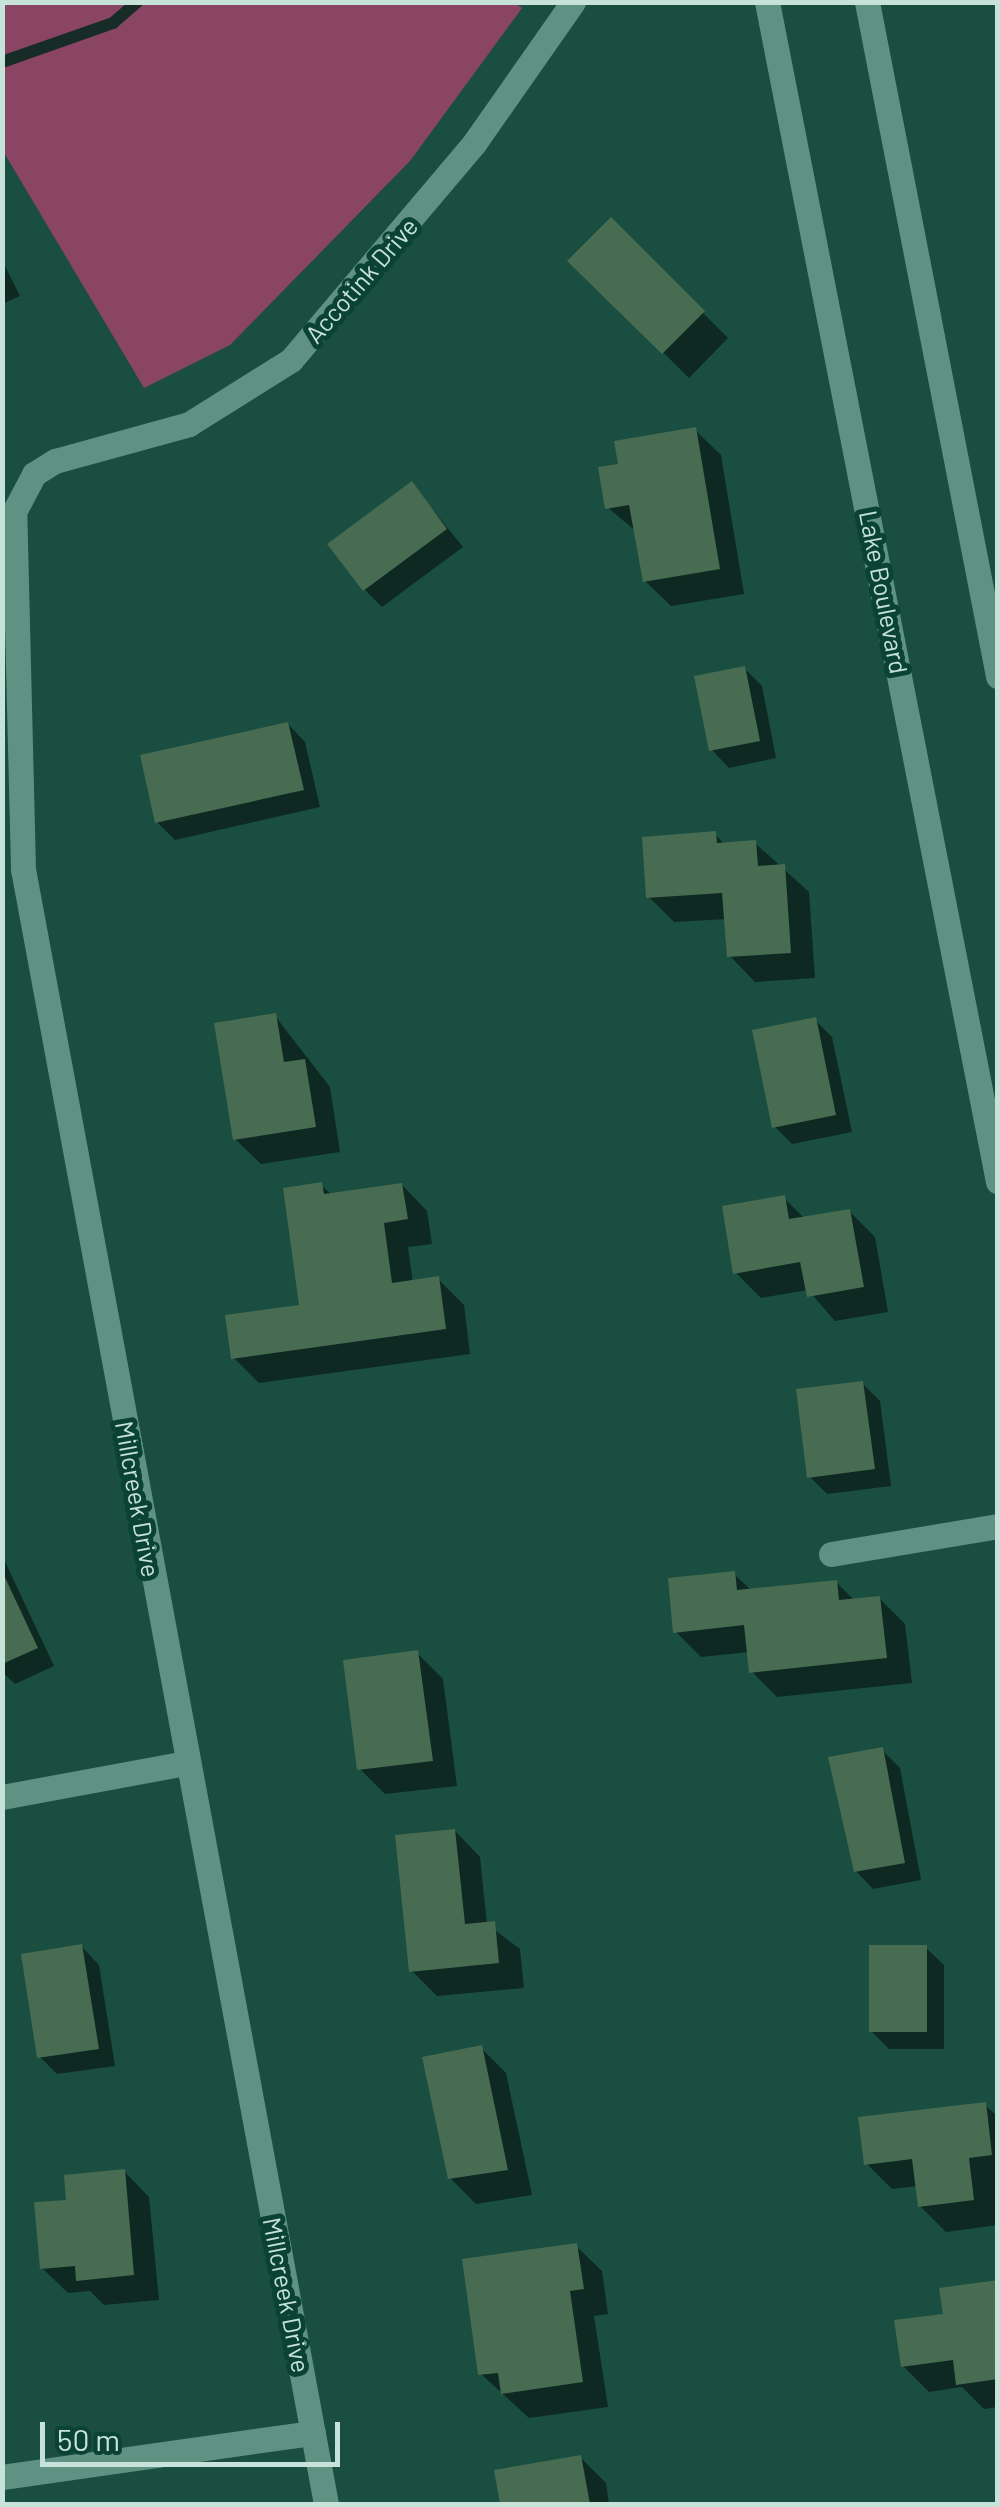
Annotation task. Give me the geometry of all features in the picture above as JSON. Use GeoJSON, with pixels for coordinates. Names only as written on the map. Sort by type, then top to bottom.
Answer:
{"type":"FeatureCollection","features":[{"type":"Feature","properties":{"kind":"street","name":"Accotink Drive"},"geometry":{"type":"LineString","coordinates":[[23,488],[55,461],[189,424],[291,360],[475,142],[573,2]]}},
{"type":"Feature","properties":{"kind":"street","name":"Lake Boulevard"},"geometry":{"type":"LineString","coordinates":[[767,2],[998,1182]]}},
{"type":"Feature","properties":{"kind":"street"},"geometry":{"type":"LineString","coordinates":[[867,2],[998,676]]}},
{"type":"Feature","properties":{"kind":"street","name":"Millcreek Drive"},"geometry":{"type":"LineString","coordinates":[[23,488],[10,595],[23,869],[326,2504]]}},
{"type":"Feature","properties":{"kind":"street"},"geometry":{"type":"LineString","coordinates":[[831,1554],[998,1526]]}},
{"type":"Feature","properties":{"kind":"street"},"geometry":{"type":"LineString","coordinates":[[2,1798],[186,1763]]}},
{"type":"Feature","properties":{"kind":"street"},"geometry":{"type":"LineString","coordinates":[[2,2477],[314,2433]]}},
{"type":"Feature","properties":{"kind":"shaded area"},"geometry":{"type":"Polygon","coordinates":[[[3,3],[515,3],[522,8],[410,161],[230,345],[144,388],[3,151],[3,3]]]}},
{"type":"Feature","properties":{"kind":"building"},"geometry":{"type":"Polygon","coordinates":[[[611,217],[705,311],[662,354],[567,261],[611,217]]]}},
{"type":"Feature","properties":{"kind":"building"},"geometry":{"type":"Polygon","coordinates":[[[696,427],[720,569],[643,582],[629,505],[605,509],[598,467],[618,464],[614,441],[696,427]]]}},
{"type":"Feature","properties":{"kind":"building"},"geometry":{"type":"Polygon","coordinates":[[[412,481],[447,529],[363,591],[327,544],[412,481]]]}},
{"type":"Feature","properties":{"kind":"building"},"geometry":{"type":"Polygon","coordinates":[[[745,666],[760,741],[709,751],[694,676],[745,666]]]}},
{"type":"Feature","properties":{"kind":"building"},"geometry":{"type":"Polygon","coordinates":[[[288,722],[304,790],[155,823],[140,755],[288,722]]]}},
{"type":"Feature","properties":{"kind":"building"},"geometry":{"type":"Polygon","coordinates":[[[716,831],[717,843],[756,840],[758,866],[785,864],[791,953],[727,957],[722,893],[646,898],[642,837],[716,831]]]}},
{"type":"Feature","properties":{"kind":"building"},"geometry":{"type":"Polygon","coordinates":[[[276,1013],[284,1062],[305,1059],[316,1127],[233,1140],[214,1023],[276,1013]]]}},
{"type":"Feature","properties":{"kind":"building"},"geometry":{"type":"Polygon","coordinates":[[[816,1017],[836,1115],[772,1128],[752,1030],[816,1017]]]}},
{"type":"Feature","properties":{"kind":"building"},"geometry":{"type":"Polygon","coordinates":[[[322,1182],[324,1194],[402,1183],[408,1219],[384,1223],[392,1283],[439,1276],[446,1329],[231,1359],[225,1315],[299,1305],[283,1188],[322,1182]]]}},
{"type":"Feature","properties":{"kind":"building"},"geometry":{"type":"Polygon","coordinates":[[[785,1195],[789,1219],[850,1209],[864,1287],[807,1297],[800,1262],[733,1274],[722,1206],[785,1195]]]}},
{"type":"Feature","properties":{"kind":"building"},"geometry":{"type":"Polygon","coordinates":[[[863,1381],[875,1469],[807,1478],[796,1389],[863,1381]]]}},
{"type":"Feature","properties":{"kind":"building"},"geometry":{"type":"Polygon","coordinates":[[[2,1571],[38,1648],[2,1664],[2,1571]]]}},
{"type":"Feature","properties":{"kind":"building"},"geometry":{"type":"Polygon","coordinates":[[[735,1571],[737,1590],[837,1580],[839,1600],[880,1596],[887,1658],[749,1673],[744,1625],[673,1633],[668,1578],[735,1571]]]}},
{"type":"Feature","properties":{"kind":"building"},"geometry":{"type":"Polygon","coordinates":[[[418,1650],[433,1761],[357,1770],[343,1660],[418,1650]]]}},
{"type":"Feature","properties":{"kind":"building"},"geometry":{"type":"Polygon","coordinates":[[[883,1747],[905,1863],[854,1872],[828,1757],[883,1747]]]}},
{"type":"Feature","properties":{"kind":"building"},"geometry":{"type":"Polygon","coordinates":[[[455,1829],[465,1924],[495,1921],[499,1963],[409,1972],[395,1835],[455,1829]]]}},
{"type":"Feature","properties":{"kind":"building"},"geometry":{"type":"Polygon","coordinates":[[[82,1944],[99,2049],[37,2058],[21,1954],[82,1944]]]}},
{"type":"Feature","properties":{"kind":"building"},"geometry":{"type":"Polygon","coordinates":[[[869,1945],[927,1945],[927,2032],[869,2032],[869,1945]]]}},
{"type":"Feature","properties":{"kind":"building"},"geometry":{"type":"Polygon","coordinates":[[[482,2045],[508,2170],[448,2179],[422,2057],[482,2045]]]}},
{"type":"Feature","properties":{"kind":"building"},"geometry":{"type":"Polygon","coordinates":[[[986,2102],[992,2155],[969,2158],[974,2200],[918,2207],[912,2159],[864,2165],[858,2117],[986,2102]]]}},
{"type":"Feature","properties":{"kind":"building"},"geometry":{"type":"Polygon","coordinates":[[[125,2169],[134,2275],[76,2281],[75,2266],[40,2269],[34,2202],[66,2200],[64,2175],[125,2169]]]}},
{"type":"Feature","properties":{"kind":"building"},"geometry":{"type":"Polygon","coordinates":[[[577,2243],[584,2289],[570,2291],[583,2382],[501,2394],[498,2373],[478,2375],[462,2259],[577,2243]]]}},
{"type":"Feature","properties":{"kind":"building"},"geometry":{"type":"Polygon","coordinates":[[[998,2280],[998,2379],[956,2385],[953,2360],[901,2367],[894,2320],[943,2314],[939,2288],[998,2280]]]}},
{"type":"Feature","properties":{"kind":"building"},"geometry":{"type":"Polygon","coordinates":[[[581,2455],[590,2504],[500,2504],[494,2470],[581,2455]]]}},
{"type":"Feature","properties":{"kind":"waterway"},"geometry":{"type":"LineString","coordinates":[[2,62],[113,23],[137,2]]}}]}
